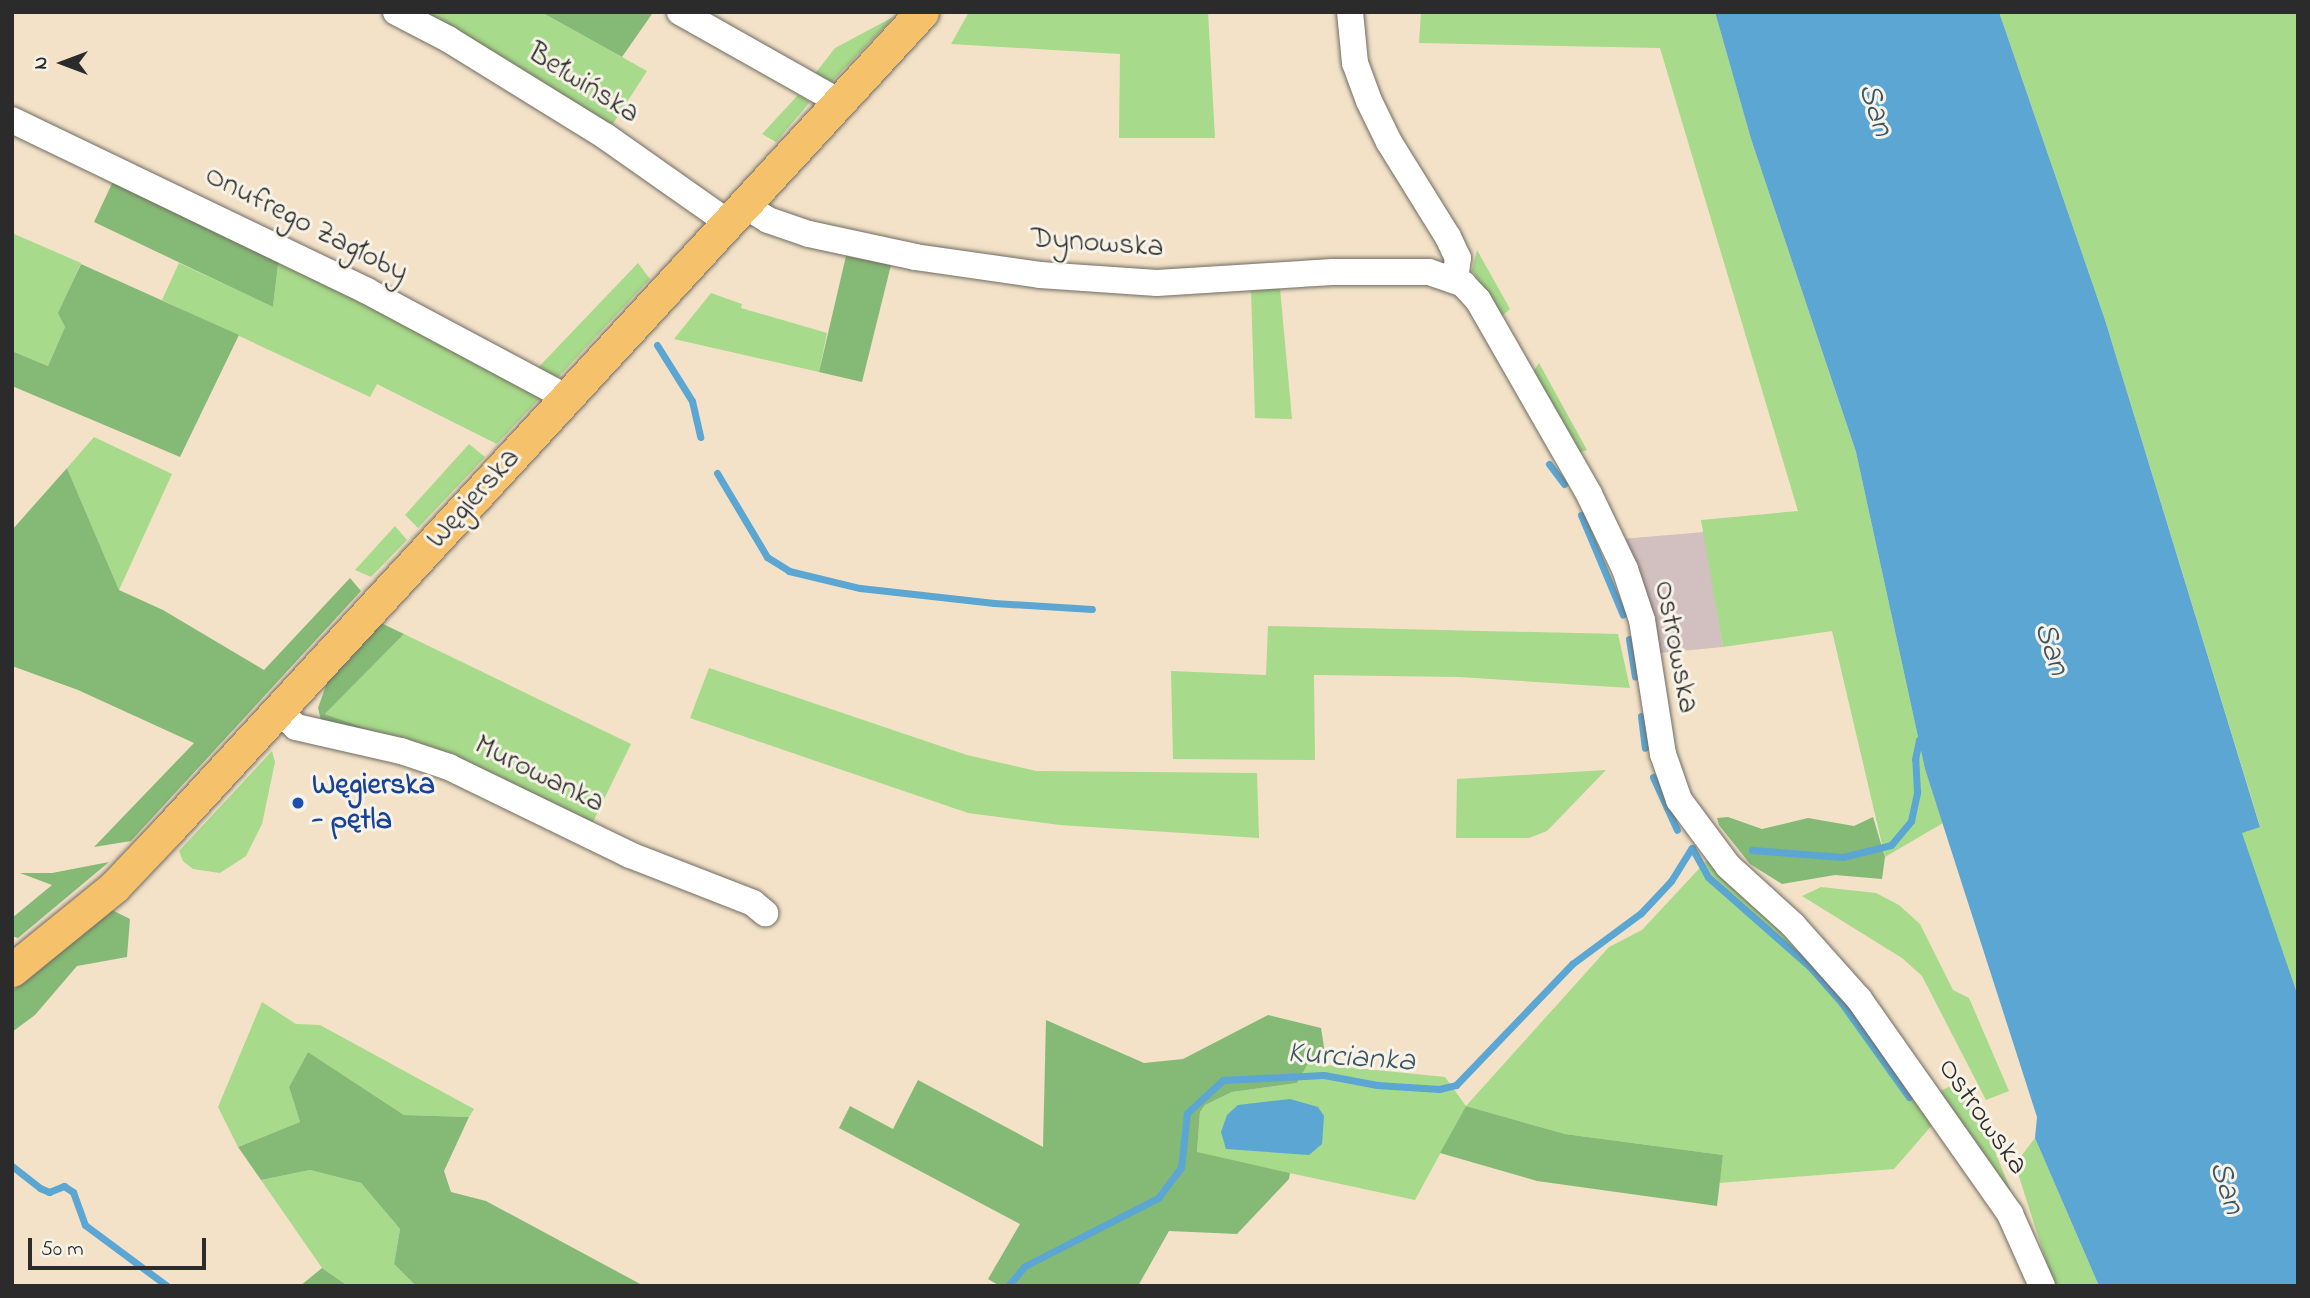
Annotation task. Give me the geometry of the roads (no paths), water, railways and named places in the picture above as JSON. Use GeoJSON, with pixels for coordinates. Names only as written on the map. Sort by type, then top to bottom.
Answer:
{"type":"FeatureCollection","features":[{"type":"Feature","properties":{"kind":"main road","name":"Węgierska"},"geometry":{"type":"LineString","coordinates":[[12,970],[114,887],[922,12]]}},
{"type":"Feature","properties":{"kind":"street","name":"Bełwińska"},"geometry":{"type":"LineString","coordinates":[[396,12],[448,39],[737,214]]}},
{"type":"Feature","properties":{"kind":"street"},"geometry":{"type":"LineString","coordinates":[[680,12],[840,103]]}},
{"type":"Feature","properties":{"kind":"street"},"geometry":{"type":"LineString","coordinates":[[1350,12],[1355,63],[1369,102],[1389,142],[1448,237],[1458,258],[1455,279]]}},
{"type":"Feature","properties":{"kind":"street","name":"Onufrego Zagłoby"},"geometry":{"type":"LineString","coordinates":[[12,120],[367,292],[566,398]]}},
{"type":"Feature","properties":{"kind":"street","name":"Dynowska"},"geometry":{"type":"LineString","coordinates":[[737,214],[768,220],[821,237],[1040,275],[1157,283],[1379,271],[1429,272],[1455,279]]}},
{"type":"Feature","properties":{"kind":"street","name":"Ostrowska"},"geometry":{"type":"LineString","coordinates":[[1455,279],[1478,300],[1589,494],[1625,569],[1642,620],[1663,754],[1679,800],[1728,866],[1793,925],[1859,999],[2010,1214],[2042,1286]]}},
{"type":"Feature","properties":{"kind":"street","name":"Murowanka"},"geometry":{"type":"LineString","coordinates":[[279,711],[296,727],[401,751],[449,767],[587,836],[753,903],[765,913]]}},
{"type":"Feature","properties":{"kind":"water","name":"San"},"geometry":{"type":"Polygon","coordinates":[[[1715,12],[1999,12],[2105,320],[2260,827],[2242,833],[2298,996],[2298,1286],[2099,1286],[2035,1138],[2037,1117],[1925,769],[1856,452],[1751,139],[1715,12]]]}},
{"type":"Feature","properties":{"kind":"water"},"geometry":{"type":"Polygon","coordinates":[[[1290,1099],[1318,1107],[1324,1116],[1322,1144],[1309,1155],[1226,1149],[1221,1132],[1227,1115],[1238,1105],[1290,1099]]]}},
{"type":"Feature","properties":{"kind":"waterway"},"geometry":{"type":"LineString","coordinates":[[657,345],[692,401],[700,437]]}},
{"type":"Feature","properties":{"kind":"waterway"},"geometry":{"type":"LineString","coordinates":[[1549,464],[1564,484]]}},
{"type":"Feature","properties":{"kind":"waterway"},"geometry":{"type":"LineString","coordinates":[[717,473],[767,557],[789,571],[860,588],[994,603],[1092,609]]}},
{"type":"Feature","properties":{"kind":"waterway"},"geometry":{"type":"LineString","coordinates":[[1581,515],[1623,615]]}},
{"type":"Feature","properties":{"kind":"waterway"},"geometry":{"type":"LineString","coordinates":[[1629,639],[1635,677]]}},
{"type":"Feature","properties":{"kind":"waterway"},"geometry":{"type":"LineString","coordinates":[[1641,716],[1645,748]]}},
{"type":"Feature","properties":{"kind":"waterway","name":"Kurcianka"},"geometry":{"type":"LineString","coordinates":[[1752,850],[1843,857],[1891,845],[1911,821],[1917,792],[1915,759],[1919,740],[1925,736]]}},
{"type":"Feature","properties":{"kind":"waterway"},"geometry":{"type":"LineString","coordinates":[[1653,777],[1677,830]]}},
{"type":"Feature","properties":{"kind":"waterway","name":"Kurcianka"},"geometry":{"type":"LineString","coordinates":[[1008,1286],[1025,1266],[1158,1198],[1181,1168],[1187,1113],[1223,1080],[1324,1075],[1377,1085],[1439,1089],[1456,1085],[1572,964],[1641,913],[1671,881],[1692,848],[1708,877],[1810,967],[1841,1002],[1909,1097]]}},
{"type":"Feature","properties":{"kind":"waterway","name":"Kurcianka"},"geometry":{"type":"LineString","coordinates":[[12,1166],[49,1192],[64,1186],[73,1192],[85,1225],[167,1286]]}},
{"type":"Feature","properties":{"kind":"place","name":"Węgierska - pętla"},"geometry":{"type":"Point","coordinates":[298,803]}}]}
